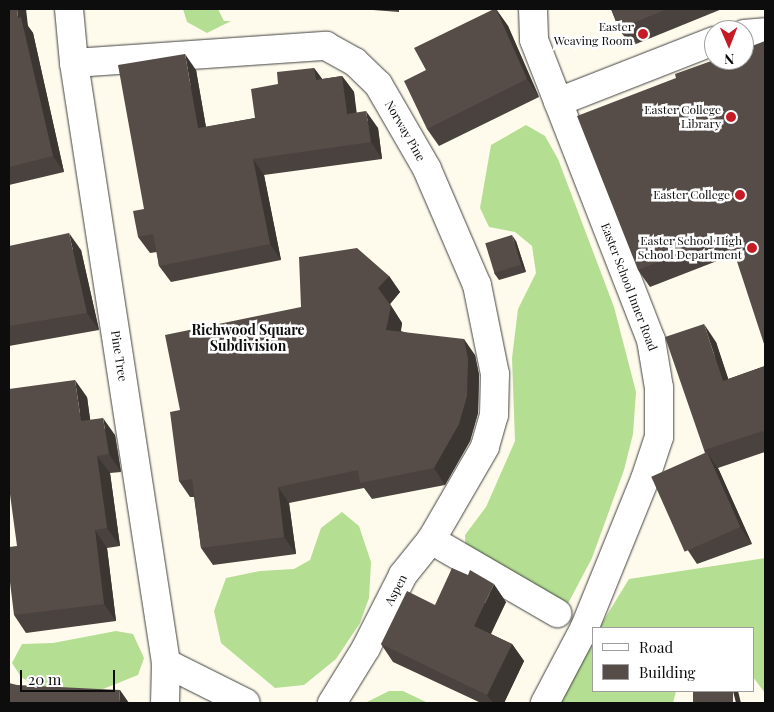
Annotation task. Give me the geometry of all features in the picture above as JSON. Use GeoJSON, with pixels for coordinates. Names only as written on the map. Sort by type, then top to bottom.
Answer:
{"type":"FeatureCollection","features":[{"type":"Feature","properties":{"kind":"street","name":"Pine Tree"},"geometry":{"type":"LineString","coordinates":[[69,9],[74,63],[166,663],[165,703]]}},
{"type":"Feature","properties":{"kind":"street","name":"Easter School Inner Road"},"geometry":{"type":"LineString","coordinates":[[533,9],[534,40],[651,340],[660,388],[659,437],[645,479],[584,629],[545,703]]}},
{"type":"Feature","properties":{"kind":"street"},"geometry":{"type":"LineString","coordinates":[[560,108],[704,45]]}},
{"type":"Feature","properties":{"kind":"street","name":"Norway Pine"},"geometry":{"type":"LineString","coordinates":[[74,63],[326,46],[355,62],[378,84],[428,170],[477,285],[495,374],[494,415],[484,447],[467,480]]}},
{"type":"Feature","properties":{"kind":"street","name":"Aspen"},"geometry":{"type":"LineString","coordinates":[[332,703],[366,648],[403,575],[431,540],[467,480]]}},
{"type":"Feature","properties":{"kind":"street"},"geometry":{"type":"LineString","coordinates":[[431,540],[557,613]]}},
{"type":"Feature","properties":{"kind":"street"},"geometry":{"type":"LineString","coordinates":[[166,663],[246,703]]}},
{"type":"Feature","properties":{"kind":"green space"},"geometry":{"type":"Polygon","coordinates":[[[183,9],[218,9],[224,21],[231,21],[207,33],[187,22],[183,9]]]}},
{"type":"Feature","properties":{"kind":"green space"},"geometry":{"type":"Polygon","coordinates":[[[526,125],[545,136],[558,159],[614,307],[636,392],[633,434],[624,470],[592,558],[564,611],[466,556],[465,535],[486,507],[515,441],[512,358],[518,309],[536,273],[532,246],[515,232],[489,227],[480,208],[491,145],[526,125]]]}},
{"type":"Feature","properties":{"kind":"green space"},"geometry":{"type":"Polygon","coordinates":[[[342,512],[359,526],[371,562],[369,598],[360,623],[336,659],[304,685],[275,688],[221,643],[214,611],[226,578],[260,571],[294,569],[310,560],[321,528],[342,512]]]}},
{"type":"Feature","properties":{"kind":"green space"},"geometry":{"type":"Polygon","coordinates":[[[765,558],[765,693],[754,678],[754,627],[600,627],[629,579],[765,558]]]}},
{"type":"Feature","properties":{"kind":"green space"},"geometry":{"type":"Polygon","coordinates":[[[116,631],[133,634],[144,658],[138,675],[103,689],[39,688],[21,677],[12,663],[22,644],[53,643],[116,631]]]}},
{"type":"Feature","properties":{"kind":"green space"},"geometry":{"type":"Polygon","coordinates":[[[592,641],[592,692],[676,692],[673,703],[556,703],[592,641]]]}},
{"type":"Feature","properties":{"kind":"green space"},"geometry":{"type":"Polygon","coordinates":[[[389,691],[403,691],[428,703],[365,703],[389,691]]]}},
{"type":"Feature","properties":{"kind":"building"},"geometry":{"type":"Polygon","coordinates":[[[9,9],[17,9],[18,18],[21,17],[53,156],[9,167],[9,9]]]}},
{"type":"Feature","properties":{"kind":"building"},"geometry":{"type":"Polygon","coordinates":[[[496,9],[527,79],[427,129],[404,81],[426,70],[414,48],[496,9]]]}},
{"type":"Feature","properties":{"kind":"building"},"geometry":{"type":"Polygon","coordinates":[[[611,9],[667,9],[619,29],[611,9]]]}},
{"type":"Feature","properties":{"kind":"building"},"geometry":{"type":"Polygon","coordinates":[[[765,41],[765,347],[728,234],[638,270],[577,116],[676,78],[675,74],[704,64],[704,70],[754,70],[754,45],[765,41]]]}},
{"type":"Feature","properties":{"kind":"building"},"geometry":{"type":"Polygon","coordinates":[[[185,54],[198,128],[255,118],[251,89],[278,84],[277,72],[314,68],[316,80],[342,76],[347,114],[366,111],[371,142],[253,159],[270,244],[159,266],[153,234],[138,237],[133,211],[144,209],[118,65],[185,54]]]}},
{"type":"Feature","properties":{"kind":"building"},"geometry":{"type":"Polygon","coordinates":[[[69,233],[87,313],[9,326],[9,246],[69,233]]]}},
{"type":"Feature","properties":{"kind":"building"},"geometry":{"type":"Polygon","coordinates":[[[512,235],[521,265],[494,273],[485,243],[512,235]]]}},
{"type":"Feature","properties":{"kind":"building"},"geometry":{"type":"Polygon","coordinates":[[[357,248],[389,276],[378,288],[391,306],[386,330],[464,339],[468,359],[467,396],[459,424],[434,468],[360,483],[358,470],[278,487],[284,537],[201,548],[192,479],[179,481],[170,412],[180,410],[165,335],[301,307],[299,257],[357,248]]]}},
{"type":"Feature","properties":{"kind":"building"},"geometry":{"type":"Polygon","coordinates":[[[704,324],[723,381],[765,366],[765,438],[763,431],[704,450],[665,337],[704,324]]]}},
{"type":"Feature","properties":{"kind":"building"},"geometry":{"type":"Polygon","coordinates":[[[75,380],[81,421],[103,418],[109,454],[97,456],[107,528],[95,530],[104,604],[14,615],[9,574],[9,547],[17,546],[9,487],[9,389],[75,380]]]}},
{"type":"Feature","properties":{"kind":"building"},"geometry":{"type":"Polygon","coordinates":[[[707,452],[740,527],[685,552],[651,477],[707,452]]]}},
{"type":"Feature","properties":{"kind":"building"},"geometry":{"type":"Polygon","coordinates":[[[452,568],[468,575],[470,570],[494,584],[474,626],[512,644],[487,695],[381,644],[407,591],[435,605],[452,568]]]}},
{"type":"Feature","properties":{"kind":"building"},"geometry":{"type":"Polygon","coordinates":[[[9,683],[120,690],[119,703],[9,703],[9,683]]]}},
{"type":"Feature","properties":{"kind":"building"},"geometry":{"type":"Polygon","coordinates":[[[693,692],[733,692],[733,703],[693,703],[693,692]]]}},
{"type":"Feature","properties":{"kind":"place","name":"Easter Weaving Room"},"geometry":{"type":"Point","coordinates":[643,34]}},
{"type":"Feature","properties":{"kind":"place","name":"Easter College Library"},"geometry":{"type":"Point","coordinates":[731,117]}},
{"type":"Feature","properties":{"kind":"place","name":"Easter College"},"geometry":{"type":"Point","coordinates":[740,195]}},
{"type":"Feature","properties":{"kind":"place","name":"Easter School High School Department"},"geometry":{"type":"Point","coordinates":[752,248]}},
{"type":"Feature","properties":{"kind":"district","name":"Richwood Square Subdivision"},"geometry":{"type":"Point","coordinates":[248,338]}}]}
